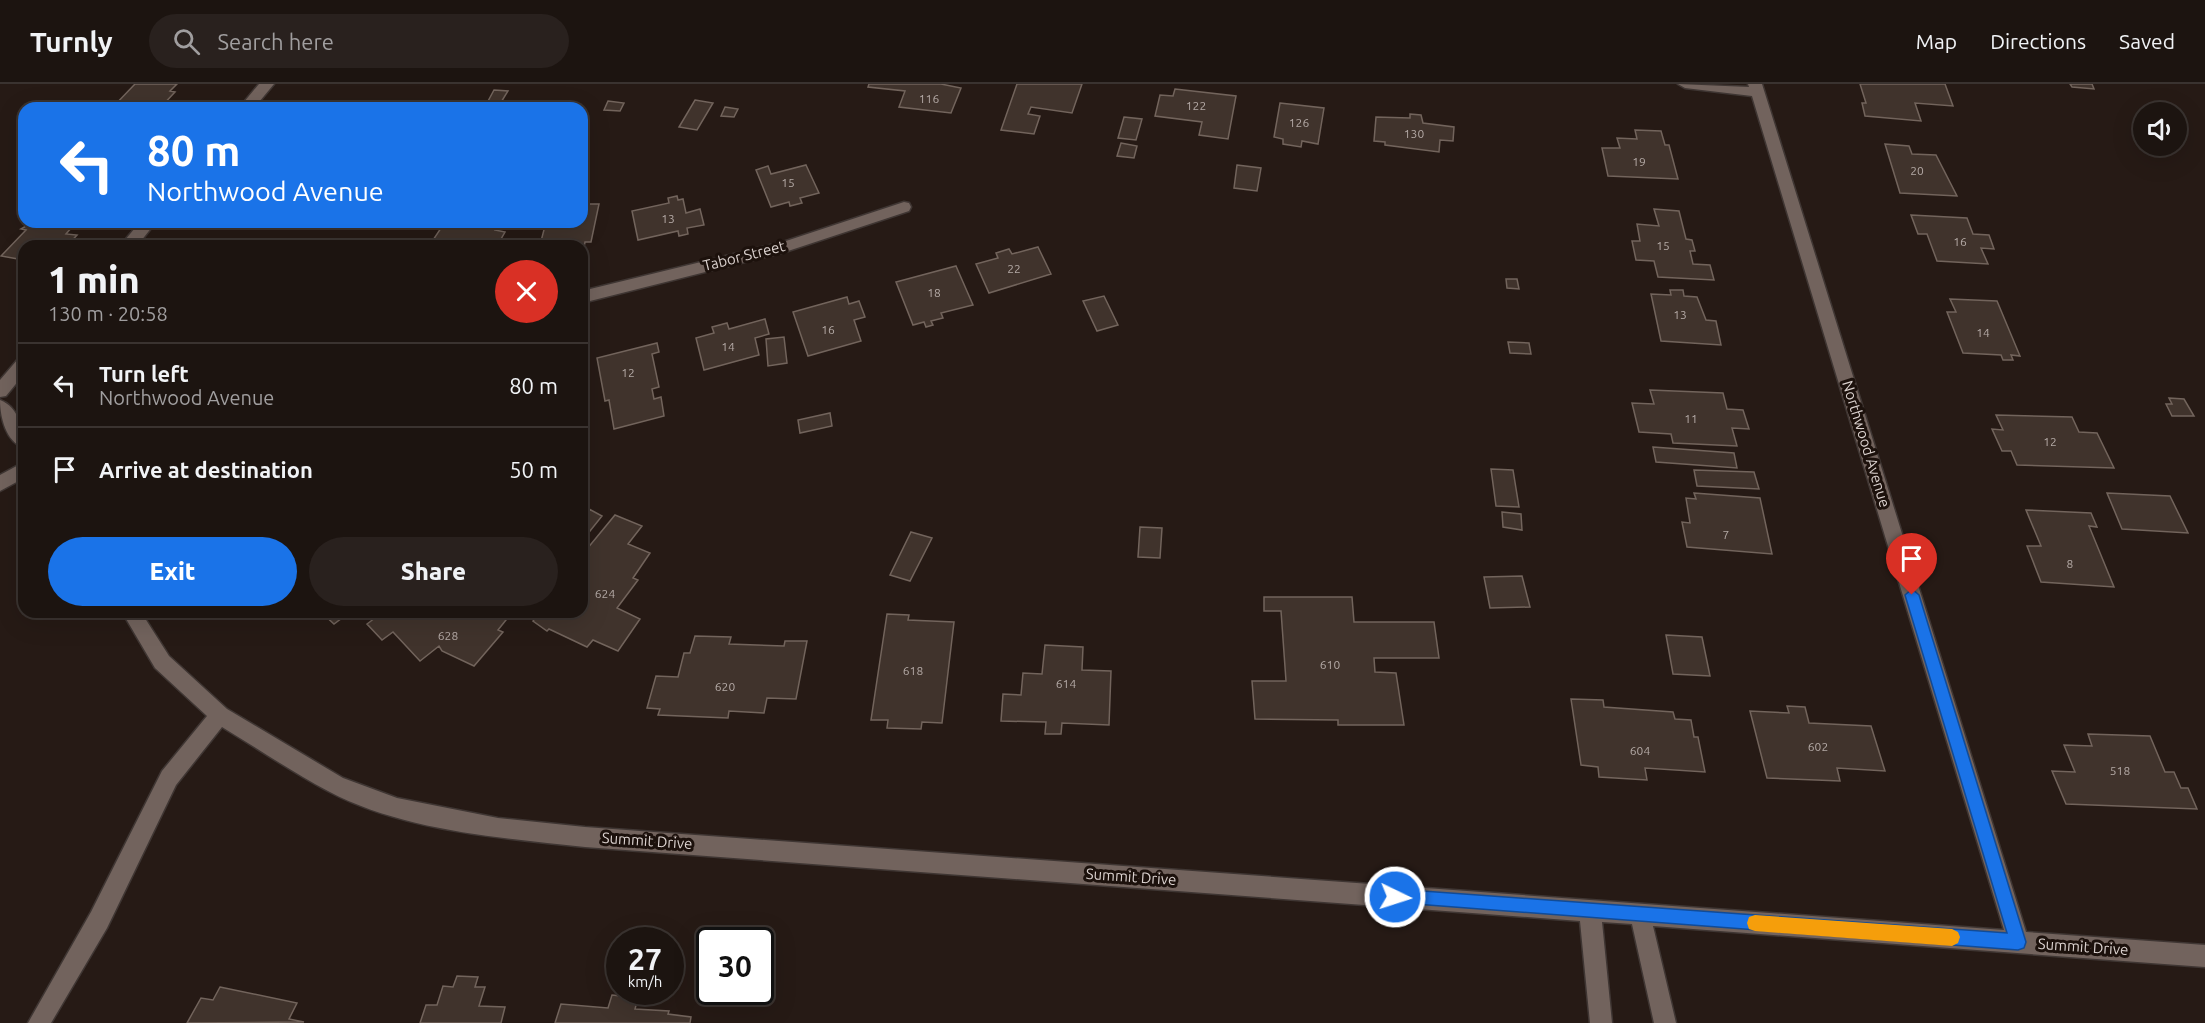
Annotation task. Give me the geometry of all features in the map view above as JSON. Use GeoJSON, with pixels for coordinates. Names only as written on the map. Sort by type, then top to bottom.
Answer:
{"type":"FeatureCollection","features":[{"type":"Feature","properties":{"kind":"street"},"geometry":{"type":"LineString","coordinates":[[251,102],[267,84]]}},
{"type":"Feature","properties":{"kind":"street"},"geometry":{"type":"LineString","coordinates":[[1685,84],[1757,88]]}},
{"type":"Feature","properties":{"kind":"street","name":"Northwood Avenue"},"geometry":{"type":"LineString","coordinates":[[1757,88],[2018,942]]}},
{"type":"Feature","properties":{"kind":"street","name":"Tabor Street"},"geometry":{"type":"LineString","coordinates":[[588,296],[785,247],[904,207]]}},
{"type":"Feature","properties":{"kind":"street"},"geometry":{"type":"LineString","coordinates":[[133,240],[144,228]]}},
{"type":"Feature","properties":{"kind":"street"},"geometry":{"type":"LineString","coordinates":[[0,391],[18,370]]}},
{"type":"Feature","properties":{"kind":"street"},"geometry":{"type":"LineString","coordinates":[[0,407],[18,432]]}},
{"type":"Feature","properties":{"kind":"street"},"geometry":{"type":"LineString","coordinates":[[0,484],[18,473]]}},
{"type":"Feature","properties":{"kind":"street","name":"Summit Drive"},"geometry":{"type":"LineString","coordinates":[[135,618],[162,662],[220,715],[336,785],[397,808],[498,828],[585,837],[2205,956]]}},
{"type":"Feature","properties":{"kind":"street"},"geometry":{"type":"LineString","coordinates":[[39,1023],[99,920],[169,778],[220,715]]}},
{"type":"Feature","properties":{"kind":"street"},"geometry":{"type":"LineString","coordinates":[[1590,911],[1601,1023]]}},
{"type":"Feature","properties":{"kind":"street"},"geometry":{"type":"LineString","coordinates":[[1640,914],[1665,1023]]}},
{"type":"Feature","properties":{"kind":"building"},"geometry":{"type":"Polygon","coordinates":[[[135,84],[177,84],[170,91],[175,92],[166,102],[118,102],[135,84]]]}},
{"type":"Feature","properties":{"kind":"building"},"geometry":{"type":"Polygon","coordinates":[[[869,84],[941,84],[961,88],[951,113],[899,107],[905,91],[868,87],[869,84]]]}},
{"type":"Feature","properties":{"kind":"building"},"geometry":{"type":"Polygon","coordinates":[[[1017,84],[1082,84],[1072,113],[1031,107],[1028,114],[1040,116],[1034,134],[1001,130],[1017,84]]]}},
{"type":"Feature","properties":{"kind":"building"},"geometry":{"type":"Polygon","coordinates":[[[1860,84],[1945,84],[1953,106],[1915,103],[1921,121],[1865,116],[1862,103],[1866,103],[1860,84]]]}},
{"type":"Feature","properties":{"kind":"building"},"geometry":{"type":"Polygon","coordinates":[[[2070,84],[2092,84],[2094,89],[2072,87],[2070,84]]]}},
{"type":"Feature","properties":{"kind":"building"},"geometry":{"type":"Polygon","coordinates":[[[1175,89],[1236,96],[1228,139],[1199,135],[1202,122],[1155,116],[1160,95],[1173,96],[1175,89]]]}},
{"type":"Feature","properties":{"kind":"building"},"geometry":{"type":"Polygon","coordinates":[[[494,90],[508,91],[501,102],[488,102],[494,90]]]}},
{"type":"Feature","properties":{"kind":"building"},"geometry":{"type":"Polygon","coordinates":[[[695,100],[713,103],[697,130],[679,127],[695,100]]]}},
{"type":"Feature","properties":{"kind":"building"},"geometry":{"type":"Polygon","coordinates":[[[608,101],[624,103],[620,111],[604,110],[608,101]]]}},
{"type":"Feature","properties":{"kind":"building"},"geometry":{"type":"Polygon","coordinates":[[[1280,103],[1324,108],[1318,144],[1302,141],[1301,147],[1283,144],[1283,139],[1274,137],[1280,103]]]}},
{"type":"Feature","properties":{"kind":"building"},"geometry":{"type":"Polygon","coordinates":[[[725,107],[738,109],[734,117],[721,116],[725,107]]]}},
{"type":"Feature","properties":{"kind":"building"},"geometry":{"type":"Polygon","coordinates":[[[1410,114],[1421,115],[1423,123],[1454,127],[1453,141],[1440,140],[1439,152],[1385,145],[1385,142],[1374,141],[1376,117],[1410,118],[1410,114]]]}},
{"type":"Feature","properties":{"kind":"building"},"geometry":{"type":"Polygon","coordinates":[[[1124,117],[1142,119],[1136,140],[1118,138],[1124,117]]]}},
{"type":"Feature","properties":{"kind":"building"},"geometry":{"type":"Polygon","coordinates":[[[1635,130],[1661,131],[1665,145],[1669,145],[1678,179],[1608,176],[1602,148],[1620,148],[1617,138],[1637,139],[1635,130]]]}},
{"type":"Feature","properties":{"kind":"building"},"geometry":{"type":"Polygon","coordinates":[[[1121,143],[1137,146],[1134,158],[1117,156],[1121,143]]]}},
{"type":"Feature","properties":{"kind":"building"},"geometry":{"type":"Polygon","coordinates":[[[1885,144],[1909,146],[1912,154],[1936,155],[1957,196],[1900,193],[1885,144]]]}},
{"type":"Feature","properties":{"kind":"building"},"geometry":{"type":"Polygon","coordinates":[[[806,165],[819,193],[800,198],[802,203],[790,206],[789,202],[771,207],[756,170],[768,166],[771,174],[806,165]]]}},
{"type":"Feature","properties":{"kind":"building"},"geometry":{"type":"Polygon","coordinates":[[[1237,165],[1261,168],[1257,191],[1234,188],[1237,165]]]}},
{"type":"Feature","properties":{"kind":"building"},"geometry":{"type":"Polygon","coordinates":[[[677,196],[678,200],[683,199],[686,213],[700,209],[704,225],[687,228],[688,234],[679,236],[678,231],[638,240],[632,211],[669,203],[668,198],[677,196]]]}},
{"type":"Feature","properties":{"kind":"building"},"geometry":{"type":"Polygon","coordinates":[[[588,204],[599,204],[591,242],[588,240],[541,240],[544,228],[588,228],[588,204]]]}},
{"type":"Feature","properties":{"kind":"building"},"geometry":{"type":"Polygon","coordinates":[[[1654,209],[1679,211],[1686,239],[1692,240],[1695,251],[1690,251],[1693,264],[1710,265],[1714,280],[1658,277],[1654,261],[1636,260],[1632,241],[1640,241],[1637,224],[1659,226],[1654,209]]]}},
{"type":"Feature","properties":{"kind":"building"},"geometry":{"type":"Polygon","coordinates":[[[1911,215],[1967,218],[1973,234],[1989,235],[1994,249],[1981,248],[1988,264],[1937,261],[1927,234],[1918,234],[1911,215]]]}},
{"type":"Feature","properties":{"kind":"building"},"geometry":{"type":"Polygon","coordinates":[[[71,228],[66,234],[77,235],[72,240],[18,240],[18,259],[1,256],[26,230],[21,229],[71,228]]]}},
{"type":"Feature","properties":{"kind":"building"},"geometry":{"type":"Polygon","coordinates":[[[441,228],[496,228],[495,230],[505,232],[500,240],[433,240],[441,228]]]}},
{"type":"Feature","properties":{"kind":"building"},"geometry":{"type":"Polygon","coordinates":[[[1038,247],[1051,274],[989,293],[976,264],[998,258],[996,253],[1009,249],[1012,254],[1038,247]]]}},
{"type":"Feature","properties":{"kind":"building"},"geometry":{"type":"Polygon","coordinates":[[[956,266],[973,305],[941,313],[943,318],[931,321],[933,325],[926,327],[924,322],[913,325],[896,282],[956,266]]]}},
{"type":"Feature","properties":{"kind":"building"},"geometry":{"type":"Polygon","coordinates":[[[1506,279],[1517,279],[1519,289],[1507,288],[1506,279]]]}},
{"type":"Feature","properties":{"kind":"building"},"geometry":{"type":"Polygon","coordinates":[[[1670,290],[1683,290],[1684,296],[1697,297],[1706,320],[1716,321],[1721,345],[1661,341],[1651,294],[1671,295],[1670,290]]]}},
{"type":"Feature","properties":{"kind":"building"},"geometry":{"type":"Polygon","coordinates":[[[1104,296],[1118,325],[1097,331],[1083,301],[1104,296]]]}},
{"type":"Feature","properties":{"kind":"building"},"geometry":{"type":"Polygon","coordinates":[[[847,297],[849,304],[859,301],[865,317],[854,320],[861,341],[808,356],[793,312],[847,297]]]}},
{"type":"Feature","properties":{"kind":"building"},"geometry":{"type":"Polygon","coordinates":[[[1950,299],[1997,301],[2020,356],[2011,355],[2013,360],[2003,360],[2001,355],[1963,353],[1947,312],[1956,312],[1950,299]]]}},
{"type":"Feature","properties":{"kind":"building"},"geometry":{"type":"Polygon","coordinates":[[[765,319],[769,334],[755,338],[759,355],[704,370],[696,338],[714,333],[712,327],[727,323],[729,329],[765,319]]]}},
{"type":"Feature","properties":{"kind":"building"},"geometry":{"type":"Polygon","coordinates":[[[784,337],[787,363],[768,366],[766,339],[784,337]]]}},
{"type":"Feature","properties":{"kind":"building"},"geometry":{"type":"Polygon","coordinates":[[[1508,342],[1529,343],[1531,354],[1510,353],[1508,342]]]}},
{"type":"Feature","properties":{"kind":"building"},"geometry":{"type":"Polygon","coordinates":[[[657,343],[659,352],[652,354],[659,387],[652,389],[654,399],[661,397],[664,416],[614,429],[609,400],[605,401],[597,358],[657,343]]]}},
{"type":"Feature","properties":{"kind":"building"},"geometry":{"type":"Polygon","coordinates":[[[1650,390],[1723,393],[1727,409],[1743,410],[1749,429],[1732,428],[1737,446],[1673,443],[1671,434],[1639,432],[1632,403],[1654,404],[1650,390]]]}},
{"type":"Feature","properties":{"kind":"building"},"geometry":{"type":"Polygon","coordinates":[[[2169,398],[2184,399],[2194,416],[2172,416],[2166,404],[2172,404],[2169,398]]]}},
{"type":"Feature","properties":{"kind":"building"},"geometry":{"type":"Polygon","coordinates":[[[830,413],[832,426],[800,433],[798,420],[830,413]]]}},
{"type":"Feature","properties":{"kind":"building"},"geometry":{"type":"Polygon","coordinates":[[[1996,415],[2072,417],[2079,432],[2097,433],[2114,468],[2017,465],[2011,451],[2002,451],[1992,429],[2003,430],[1996,415]]]}},
{"type":"Feature","properties":{"kind":"building"},"geometry":{"type":"Polygon","coordinates":[[[1653,447],[1734,453],[1737,468],[1656,462],[1653,447]]]}},
{"type":"Feature","properties":{"kind":"building"},"geometry":{"type":"Polygon","coordinates":[[[1491,469],[1513,470],[1519,507],[1496,506],[1491,469]]]}},
{"type":"Feature","properties":{"kind":"building"},"geometry":{"type":"Polygon","coordinates":[[[1694,470],[1754,472],[1759,489],[1697,486],[1694,470]]]}},
{"type":"Feature","properties":{"kind":"building"},"geometry":{"type":"Polygon","coordinates":[[[1694,493],[1760,498],[1772,554],[1687,547],[1682,522],[1690,523],[1686,498],[1696,499],[1694,493]]]}},
{"type":"Feature","properties":{"kind":"building"},"geometry":{"type":"Polygon","coordinates":[[[2107,493],[2170,496],[2188,533],[2122,529],[2107,493]]]}},
{"type":"Feature","properties":{"kind":"building"},"geometry":{"type":"Polygon","coordinates":[[[588,510],[602,516],[588,534],[588,510]]]}},
{"type":"Feature","properties":{"kind":"building"},"geometry":{"type":"Polygon","coordinates":[[[2026,510],[2091,513],[2097,527],[2089,526],[2114,587],[2041,582],[2027,546],[2041,546],[2026,510]]]}},
{"type":"Feature","properties":{"kind":"building"},"geometry":{"type":"Polygon","coordinates":[[[1502,512],[1521,514],[1522,530],[1503,527],[1502,512]]]}},
{"type":"Feature","properties":{"kind":"building"},"geometry":{"type":"Polygon","coordinates":[[[615,515],[642,526],[628,544],[650,553],[633,578],[638,580],[617,608],[640,619],[618,651],[593,640],[587,647],[549,629],[547,631],[533,621],[535,618],[588,618],[588,548],[615,515]]]}},
{"type":"Feature","properties":{"kind":"building"},"geometry":{"type":"Polygon","coordinates":[[[1140,527],[1162,528],[1160,558],[1138,557],[1140,527]]]}},
{"type":"Feature","properties":{"kind":"building"},"geometry":{"type":"Polygon","coordinates":[[[911,532],[932,538],[910,581],[890,575],[911,532]]]}},
{"type":"Feature","properties":{"kind":"building"},"geometry":{"type":"Polygon","coordinates":[[[1522,576],[1530,607],[1490,608],[1484,577],[1522,576]]]}},
{"type":"Feature","properties":{"kind":"building"},"geometry":{"type":"Polygon","coordinates":[[[1264,597],[1352,597],[1354,622],[1434,622],[1439,658],[1374,658],[1375,672],[1396,673],[1404,725],[1338,725],[1338,720],[1255,719],[1252,681],[1286,681],[1281,611],[1264,611],[1264,597]]]}},
{"type":"Feature","properties":{"kind":"building"},"geometry":{"type":"Polygon","coordinates":[[[887,614],[909,615],[908,620],[954,622],[942,723],[922,722],[921,729],[887,728],[888,720],[871,720],[887,614]]]}},
{"type":"Feature","properties":{"kind":"building"},"geometry":{"type":"Polygon","coordinates":[[[328,618],[342,618],[334,624],[328,618]]]}},
{"type":"Feature","properties":{"kind":"building"},"geometry":{"type":"Polygon","coordinates":[[[375,618],[508,618],[498,630],[503,632],[474,666],[442,651],[439,646],[420,661],[393,632],[382,640],[367,624],[375,618]]]}},
{"type":"Feature","properties":{"kind":"building"},"geometry":{"type":"Polygon","coordinates":[[[1666,635],[1702,637],[1710,676],[1673,674],[1666,635]]]}},
{"type":"Feature","properties":{"kind":"building"},"geometry":{"type":"Polygon","coordinates":[[[695,636],[731,637],[729,644],[784,646],[785,641],[807,641],[796,699],[767,698],[764,713],[729,711],[728,718],[658,715],[660,709],[647,708],[656,676],[678,677],[684,653],[690,653],[695,636]]]}},
{"type":"Feature","properties":{"kind":"building"},"geometry":{"type":"Polygon","coordinates":[[[1045,645],[1083,647],[1082,670],[1111,671],[1109,725],[1062,723],[1061,734],[1045,734],[1046,722],[1001,721],[1003,694],[1021,695],[1023,673],[1042,674],[1045,645]]]}},
{"type":"Feature","properties":{"kind":"building"},"geometry":{"type":"Polygon","coordinates":[[[1571,699],[1603,700],[1604,707],[1673,712],[1675,719],[1691,720],[1694,737],[1698,737],[1705,772],[1645,768],[1647,780],[1599,777],[1598,767],[1581,765],[1571,699]]]}},
{"type":"Feature","properties":{"kind":"building"},"geometry":{"type":"Polygon","coordinates":[[[1787,706],[1805,707],[1809,723],[1871,726],[1885,771],[1837,768],[1840,781],[1767,778],[1750,711],[1789,713],[1787,706]]]}},
{"type":"Feature","properties":{"kind":"building"},"geometry":{"type":"Polygon","coordinates":[[[2088,734],[2150,736],[2165,772],[2174,772],[2181,788],[2188,788],[2197,809],[2066,804],[2052,771],[2075,772],[2064,745],[2092,746],[2088,734]]]}},
{"type":"Feature","properties":{"kind":"building"},"geometry":{"type":"Polygon","coordinates":[[[457,976],[478,977],[475,987],[485,987],[479,1006],[505,1007],[501,1023],[420,1023],[426,1005],[437,1005],[443,986],[453,987],[457,976]]]}},
{"type":"Feature","properties":{"kind":"building"},"geometry":{"type":"Polygon","coordinates":[[[220,987],[297,1003],[289,1019],[304,1022],[187,1023],[201,998],[213,1000],[220,987]]]}},
{"type":"Feature","properties":{"kind":"building"},"geometry":{"type":"Polygon","coordinates":[[[561,1004],[608,1008],[609,1005],[636,1005],[635,1009],[669,1011],[668,1014],[691,1017],[690,1023],[555,1023],[561,1004]]]}},
{"type":"Feature","properties":{"kind":"slow traffic"},"geometry":{"type":"LineString","coordinates":[[1755,923],[1952,937]]}},
{"type":"Feature","properties":{"kind":"route"},"geometry":{"type":"LineString","coordinates":[[1395,897],[2018,942],[1912,595]]}}]}
